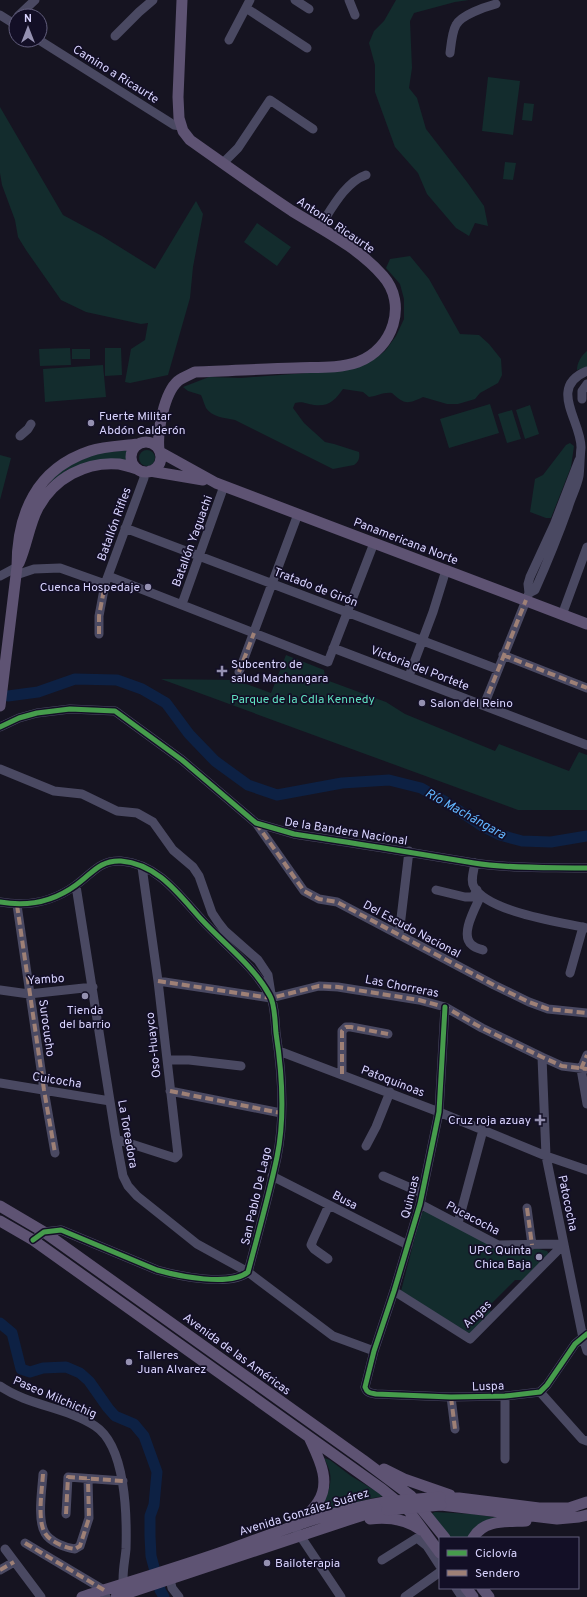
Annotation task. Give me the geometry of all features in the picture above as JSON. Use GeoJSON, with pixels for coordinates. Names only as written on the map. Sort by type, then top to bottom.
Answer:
{"type":"FeatureCollection","features":[{"type":"Feature","properties":{"kind":"main road"},"geometry":{"type":"LineString","coordinates":[[180,126],[178,97],[182,0]]}},
{"type":"Feature","properties":{"kind":"main road","name":"Antonio Ricaurte"},"geometry":{"type":"LineString","coordinates":[[140,443],[154,435],[159,428],[172,388],[185,376],[195,372],[348,364],[358,362],[368,357],[388,337],[393,328],[396,316],[394,295],[390,285],[384,276],[360,254],[276,200],[190,140],[184,134],[180,126]]}},
{"type":"Feature","properties":{"kind":"main road","name":"Antonio Ricaurte"},"geometry":{"type":"LineString","coordinates":[[159,428],[159,451]]}},
{"type":"Feature","properties":{"kind":"main road"},"geometry":{"type":"LineString","coordinates":[[140,443],[134,447],[131,456],[132,461],[143,470],[157,467],[159,463],[159,451]]}},
{"type":"Feature","properties":{"kind":"main road","name":"Panamericana Norte"},"geometry":{"type":"LineString","coordinates":[[0,706],[16,575],[17,546],[22,520],[27,507],[37,490],[54,471],[74,458],[90,451],[140,443],[153,444],[159,451],[220,484],[446,570],[527,596],[562,615],[587,624]]}},
{"type":"Feature","properties":{"kind":"main road","name":"Panamericana Norte"},"geometry":{"type":"LineString","coordinates":[[16,575],[26,548],[28,534],[38,509],[52,488],[62,479],[75,472],[96,465],[120,464],[143,470],[220,484]]}},
{"type":"Feature","properties":{"kind":"main road","name":"Avenida de las Américas"},"geometry":{"type":"LineString","coordinates":[[0,1206],[44,1232],[363,1460],[411,1496],[444,1537]]}},
{"type":"Feature","properties":{"kind":"main road","name":"Avenida de las Américas"},"geometry":{"type":"LineString","coordinates":[[0,1221],[33,1240],[382,1489],[409,1511],[439,1552]]}},
{"type":"Feature","properties":{"kind":"main road"},"geometry":{"type":"LineString","coordinates":[[299,1533],[318,1502],[323,1490],[324,1478],[322,1465],[309,1436]]}},
{"type":"Feature","properties":{"kind":"main road"},"geometry":{"type":"LineString","coordinates":[[363,1460],[404,1479],[459,1498]]}},
{"type":"Feature","properties":{"kind":"main road","name":"Avenida González Suárez"},"geometry":{"type":"LineString","coordinates":[[82,1597],[121,1592],[247,1548],[358,1517],[386,1506],[459,1498],[539,1508],[569,1508],[587,1502]]}},
{"type":"Feature","properties":{"kind":"main road","name":"Avenida González Suárez"},"geometry":{"type":"LineString","coordinates":[[441,1501],[556,1519],[579,1518],[587,1515]]}},
{"type":"Feature","properties":{"kind":"main road"},"geometry":{"type":"LineString","coordinates":[[299,1533],[380,1518],[407,1522],[426,1533]]}},
{"type":"Feature","properties":{"kind":"main road"},"geometry":{"type":"LineString","coordinates":[[474,1537],[478,1531],[492,1523],[556,1519]]}},
{"type":"Feature","properties":{"kind":"street"},"geometry":{"type":"LineString","coordinates":[[27,8],[35,0]]}},
{"type":"Feature","properties":{"kind":"street"},"geometry":{"type":"LineString","coordinates":[[115,36],[139,12],[154,0]]}},
{"type":"Feature","properties":{"kind":"street"},"geometry":{"type":"LineString","coordinates":[[295,0],[309,9]]}},
{"type":"Feature","properties":{"kind":"street"},"geometry":{"type":"LineString","coordinates":[[349,0],[355,15]]}},
{"type":"Feature","properties":{"kind":"street"},"geometry":{"type":"LineString","coordinates":[[229,40],[248,4],[307,48]]}},
{"type":"Feature","properties":{"kind":"street"},"geometry":{"type":"LineString","coordinates":[[450,53],[456,25],[461,20],[479,10],[496,4]]}},
{"type":"Feature","properties":{"kind":"street","name":"Camino a Ricaurte"},"geometry":{"type":"LineString","coordinates":[[48,46],[174,125],[180,126]]}},
{"type":"Feature","properties":{"kind":"street"},"geometry":{"type":"LineString","coordinates":[[223,163],[238,148],[270,100],[313,129]]}},
{"type":"Feature","properties":{"kind":"street"},"geometry":{"type":"LineString","coordinates":[[319,228],[348,187],[357,179],[366,175]]}},
{"type":"Feature","properties":{"kind":"street"},"geometry":{"type":"LineString","coordinates":[[484,705],[527,596],[530,577],[554,525],[579,460],[581,446],[568,400],[568,392],[571,383],[578,374],[587,370]]}},
{"type":"Feature","properties":{"kind":"street"},"geometry":{"type":"LineString","coordinates":[[582,399],[582,391],[587,384]]}},
{"type":"Feature","properties":{"kind":"street"},"geometry":{"type":"LineString","coordinates":[[20,436],[31,424]]}},
{"type":"Feature","properties":{"kind":"street","name":"Batallón Rifles"},"geometry":{"type":"LineString","coordinates":[[99,634],[99,616],[106,580],[144,478],[143,470]]}},
{"type":"Feature","properties":{"kind":"street","name":"Batallón Yaguachi"},"geometry":{"type":"LineString","coordinates":[[182,604],[200,556],[220,484]]}},
{"type":"Feature","properties":{"kind":"street"},"geometry":{"type":"LineString","coordinates":[[239,672],[298,514]]}},
{"type":"Feature","properties":{"kind":"street","name":"Tratado de Girón"},"geometry":{"type":"LineString","coordinates":[[125,528],[497,669]]}},
{"type":"Feature","properties":{"kind":"street"},"geometry":{"type":"LineString","coordinates":[[0,580],[34,569],[60,568],[106,580],[182,604],[328,662],[374,543]]}},
{"type":"Feature","properties":{"kind":"street"},"geometry":{"type":"LineString","coordinates":[[562,615],[587,547]]}},
{"type":"Feature","properties":{"kind":"street"},"geometry":{"type":"LineString","coordinates":[[409,676],[446,570]]}},
{"type":"Feature","properties":{"kind":"street"},"geometry":{"type":"LineString","coordinates":[[0,576],[16,575]]}},
{"type":"Feature","properties":{"kind":"street","name":"Victoria del Portete"},"geometry":{"type":"LineString","coordinates":[[334,648],[587,745]]}},
{"type":"Feature","properties":{"kind":"street"},"geometry":{"type":"LineString","coordinates":[[503,655],[587,688]]}},
{"type":"Feature","properties":{"kind":"street","name":"De la Bandera Nacional"},"geometry":{"type":"LineString","coordinates":[[0,727],[19,718],[37,713],[70,709],[115,711],[182,760],[256,823],[294,834],[409,851],[475,863],[587,868]]}},
{"type":"Feature","properties":{"kind":"street"},"geometry":{"type":"LineString","coordinates":[[0,769],[54,791],[82,794],[117,811],[138,814],[153,822],[173,850],[193,867],[212,913],[218,922],[225,931],[258,960],[268,975],[271,998],[158,981]]}},
{"type":"Feature","properties":{"kind":"street","name":"Del Escudo Nacional"},"geometry":{"type":"LineString","coordinates":[[256,823],[304,891],[319,899],[337,902],[529,1002],[548,1009],[587,1013]]}},
{"type":"Feature","properties":{"kind":"street"},"geometry":{"type":"LineString","coordinates":[[399,935],[409,851]]}},
{"type":"Feature","properties":{"kind":"street","name":"San Pablo De Lago"},"geometry":{"type":"LineString","coordinates":[[0,902],[17,905],[46,901],[76,886],[102,864],[121,861],[142,867],[164,879],[256,974],[271,998],[279,1051],[281,1113],[277,1156],[248,1272]]}},
{"type":"Feature","properties":{"kind":"street"},"geometry":{"type":"LineString","coordinates":[[475,863],[472,877],[473,886],[479,893],[504,909],[585,928],[570,973]]}},
{"type":"Feature","properties":{"kind":"street","name":"Oso-Huayco"},"geometry":{"type":"LineString","coordinates":[[116,1139],[176,1157],[178,1155],[158,981],[142,867]]}},
{"type":"Feature","properties":{"kind":"street","name":"La Toreadora"},"geometry":{"type":"LineString","coordinates":[[76,886],[116,1139],[123,1176],[128,1186],[137,1196],[197,1244],[248,1272],[333,1336],[374,1350]]}},
{"type":"Feature","properties":{"kind":"street"},"geometry":{"type":"LineString","coordinates":[[436,890],[465,897],[473,897],[479,893]]}},
{"type":"Feature","properties":{"kind":"street"},"geometry":{"type":"LineString","coordinates":[[479,893],[468,924],[467,933],[468,941],[472,946],[483,950]]}},
{"type":"Feature","properties":{"kind":"street","name":"Surocucho"},"geometry":{"type":"LineString","coordinates":[[17,905],[44,1090],[56,1153]]}},
{"type":"Feature","properties":{"kind":"street","name":"Las Chorreras"},"geometry":{"type":"LineString","coordinates":[[271,998],[319,986],[338,987],[419,1000],[445,1007],[482,1028],[562,1066],[584,1069]]}},
{"type":"Feature","properties":{"kind":"street","name":"Yambo"},"geometry":{"type":"LineString","coordinates":[[0,990],[29,994],[93,987]]}},
{"type":"Feature","properties":{"kind":"street","name":"Quinuas"},"geometry":{"type":"LineString","coordinates":[[365,1387],[374,1350],[394,1291],[420,1204],[439,1112],[445,1007]]}},
{"type":"Feature","properties":{"kind":"street"},"geometry":{"type":"LineString","coordinates":[[342,1074],[342,1031],[346,1027],[388,1034]]}},
{"type":"Feature","properties":{"kind":"street","name":"Patoquinoas"},"geometry":{"type":"LineString","coordinates":[[279,1051],[390,1092],[546,1156],[587,1170]]}},
{"type":"Feature","properties":{"kind":"street"},"geometry":{"type":"LineString","coordinates":[[587,1055],[584,1069],[587,1104]]}},
{"type":"Feature","properties":{"kind":"street","name":"Patococha"},"geometry":{"type":"LineString","coordinates":[[542,1057],[546,1156],[587,1351]]}},
{"type":"Feature","properties":{"kind":"street"},"geometry":{"type":"LineString","coordinates":[[167,1060],[189,1060],[241,1066]]}},
{"type":"Feature","properties":{"kind":"street","name":"Cuicocha"},"geometry":{"type":"LineString","coordinates":[[0,1083],[110,1101]]}},
{"type":"Feature","properties":{"kind":"street"},"geometry":{"type":"LineString","coordinates":[[170,1091],[281,1113]]}},
{"type":"Feature","properties":{"kind":"street"},"geometry":{"type":"LineString","coordinates":[[366,1146],[376,1127],[390,1092]]}},
{"type":"Feature","properties":{"kind":"street"},"geometry":{"type":"LineString","coordinates":[[458,1223],[483,1130]]}},
{"type":"Feature","properties":{"kind":"street","name":"Busa"},"geometry":{"type":"LineString","coordinates":[[272,1176],[408,1245]]}},
{"type":"Feature","properties":{"kind":"street"},"geometry":{"type":"LineString","coordinates":[[383,1176],[422,1193]]}},
{"type":"Feature","properties":{"kind":"street","name":"Pucacocha"},"geometry":{"type":"LineString","coordinates":[[420,1204],[498,1245],[564,1244]]}},
{"type":"Feature","properties":{"kind":"street"},"geometry":{"type":"LineString","coordinates":[[328,1259],[311,1245],[329,1205]]}},
{"type":"Feature","properties":{"kind":"street"},"geometry":{"type":"LineString","coordinates":[[527,1208],[532,1245]]}},
{"type":"Feature","properties":{"kind":"street"},"geometry":{"type":"LineString","coordinates":[[33,1240],[44,1232],[61,1230],[157,1270],[184,1277],[218,1279],[236,1278],[243,1276],[248,1272]]}},
{"type":"Feature","properties":{"kind":"street","name":"Angas"},"geometry":{"type":"LineString","coordinates":[[394,1291],[470,1339],[564,1244]]}},
{"type":"Feature","properties":{"kind":"street"},"geometry":{"type":"LineString","coordinates":[[585,1336],[575,1344],[547,1385],[540,1392],[582,1439],[587,1441]]}},
{"type":"Feature","properties":{"kind":"street","name":"Paseo Milchichig"},"geometry":{"type":"LineString","coordinates":[[0,1386],[18,1397],[75,1417],[97,1427],[115,1452],[123,1482],[126,1549],[121,1592]]}},
{"type":"Feature","properties":{"kind":"street","name":"Luspa"},"geometry":{"type":"LineString","coordinates":[[365,1387],[370,1394],[451,1397],[505,1396],[540,1392]]}},
{"type":"Feature","properties":{"kind":"street"},"geometry":{"type":"LineString","coordinates":[[505,1396],[505,1459]]}},
{"type":"Feature","properties":{"kind":"street"},"geometry":{"type":"LineString","coordinates":[[451,1397],[455,1429]]}},
{"type":"Feature","properties":{"kind":"street"},"geometry":{"type":"LineString","coordinates":[[42,1474],[41,1514],[45,1534],[49,1538],[75,1550],[80,1546],[89,1518],[88,1479]]}},
{"type":"Feature","properties":{"kind":"street"},"geometry":{"type":"LineString","coordinates":[[66,1514],[68,1477],[123,1482]]}},
{"type":"Feature","properties":{"kind":"street"},"geometry":{"type":"LineString","coordinates":[[299,1533],[341,1597]]}},
{"type":"Feature","properties":{"kind":"street"},"geometry":{"type":"LineString","coordinates":[[382,1560],[416,1538],[427,1546],[439,1564]]}},
{"type":"Feature","properties":{"kind":"street"},"geometry":{"type":"LineString","coordinates":[[25,1543],[105,1594]]}},
{"type":"Feature","properties":{"kind":"street"},"geometry":{"type":"LineString","coordinates":[[5,1549],[40,1597]]}},
{"type":"Feature","properties":{"kind":"street"},"geometry":{"type":"LineString","coordinates":[[0,1570],[14,1562]]}},
{"type":"Feature","properties":{"kind":"street"},"geometry":{"type":"LineString","coordinates":[[405,1597],[439,1573]]}},
{"type":"Feature","properties":{"kind":"street"},"geometry":{"type":"LineString","coordinates":[[166,1577],[179,1597]]}},
{"type":"Feature","properties":{"kind":"green space"},"geometry":{"type":"Polygon","coordinates":[[[396,0],[469,0],[455,2],[414,13],[410,21],[412,68],[409,88],[417,98],[426,129],[484,206],[488,226],[475,223],[469,236],[456,228],[427,194],[418,173],[395,147],[375,92],[375,65],[369,43],[374,31],[384,21],[396,0]]]}},
{"type":"Feature","properties":{"kind":"green space"},"geometry":{"type":"Polygon","coordinates":[[[488,77],[520,81],[513,135],[482,131],[488,77]]]}},
{"type":"Feature","properties":{"kind":"green space"},"geometry":{"type":"Polygon","coordinates":[[[524,103],[534,104],[532,121],[522,120],[524,103]]]}},
{"type":"Feature","properties":{"kind":"green space"},"geometry":{"type":"Polygon","coordinates":[[[0,107],[63,215],[102,236],[155,269],[196,201],[203,214],[193,267],[190,298],[168,375],[130,383],[125,382],[131,349],[145,340],[148,323],[141,324],[86,312],[61,300],[26,250],[18,237],[15,220],[2,185],[0,173],[0,107]]]}},
{"type":"Feature","properties":{"kind":"green space"},"geometry":{"type":"Polygon","coordinates":[[[505,162],[516,163],[513,180],[503,179],[505,162]]]}},
{"type":"Feature","properties":{"kind":"green space"},"geometry":{"type":"Polygon","coordinates":[[[257,223],[291,247],[277,266],[244,242],[257,223]]]}},
{"type":"Feature","properties":{"kind":"green space"},"geometry":{"type":"Polygon","coordinates":[[[410,256],[429,279],[460,334],[479,335],[489,344],[501,359],[502,375],[498,383],[480,393],[475,399],[458,404],[447,404],[423,397],[407,402],[400,400],[392,393],[369,397],[363,392],[343,389],[328,404],[314,405],[300,402],[295,403],[293,408],[304,423],[325,442],[359,452],[359,459],[354,465],[333,469],[235,420],[219,417],[206,408],[201,395],[188,391],[183,387],[209,377],[241,378],[333,371],[376,358],[385,351],[396,336],[404,319],[404,299],[400,284],[386,268],[390,259],[410,256]]]}},
{"type":"Feature","properties":{"kind":"green space"},"geometry":{"type":"Polygon","coordinates":[[[70,348],[71,365],[40,366],[39,349],[70,348]]]}},
{"type":"Feature","properties":{"kind":"green space"},"geometry":{"type":"Polygon","coordinates":[[[105,348],[121,348],[122,375],[105,376],[105,348]]]}},
{"type":"Feature","properties":{"kind":"green space"},"geometry":{"type":"Polygon","coordinates":[[[72,349],[90,349],[90,359],[72,359],[72,349]]]}},
{"type":"Feature","properties":{"kind":"green space"},"geometry":{"type":"Polygon","coordinates":[[[587,351],[587,367],[577,370],[580,360],[587,351]]]}},
{"type":"Feature","properties":{"kind":"green space"},"geometry":{"type":"Polygon","coordinates":[[[103,365],[106,397],[45,402],[43,369],[103,365]]]}},
{"type":"Feature","properties":{"kind":"green space"},"geometry":{"type":"Polygon","coordinates":[[[490,404],[499,433],[449,448],[440,419],[490,404]]]}},
{"type":"Feature","properties":{"kind":"green space"},"geometry":{"type":"Polygon","coordinates":[[[530,405],[539,434],[525,439],[516,410],[530,405]]]}},
{"type":"Feature","properties":{"kind":"green space"},"geometry":{"type":"Polygon","coordinates":[[[512,410],[521,439],[507,443],[498,414],[512,410]]]}},
{"type":"Feature","properties":{"kind":"green space"},"geometry":{"type":"Polygon","coordinates":[[[570,443],[574,446],[571,467],[551,518],[546,518],[530,512],[535,479],[543,475],[566,445],[570,443]]]}},
{"type":"Feature","properties":{"kind":"green space"},"geometry":{"type":"Polygon","coordinates":[[[130,450],[129,462],[82,465],[67,470],[51,482],[51,478],[71,464],[98,453],[130,450]]]}},
{"type":"Feature","properties":{"kind":"green space"},"geometry":{"type":"Polygon","coordinates":[[[147,450],[154,455],[155,458],[150,465],[147,466],[140,461],[139,458],[144,451],[147,450]]]}},
{"type":"Feature","properties":{"kind":"green space"},"geometry":{"type":"Polygon","coordinates":[[[0,455],[11,458],[0,500],[0,455]]]}},
{"type":"Feature","properties":{"kind":"green space","name":"Parque de la Cdla Kennedy"},"geometry":{"type":"Polygon","coordinates":[[[286,655],[324,670],[325,677],[329,681],[386,702],[405,714],[495,751],[499,744],[569,771],[579,752],[587,755],[587,810],[518,810],[161,679],[235,680],[271,693],[286,655]]]}},
{"type":"Feature","properties":{"kind":"green space"},"geometry":{"type":"Polygon","coordinates":[[[425,1210],[497,1248],[539,1249],[547,1251],[549,1254],[524,1280],[515,1280],[487,1308],[492,1312],[470,1334],[401,1291],[421,1214],[425,1210]]]}},
{"type":"Feature","properties":{"kind":"green space"},"geometry":{"type":"Polygon","coordinates":[[[324,1458],[330,1460],[351,1476],[384,1496],[368,1499],[313,1515],[324,1501],[330,1485],[330,1473],[324,1458]]]}},
{"type":"Feature","properties":{"kind":"green space"},"geometry":{"type":"Polygon","coordinates":[[[435,1512],[473,1514],[501,1518],[481,1523],[468,1537],[449,1537],[431,1514],[435,1512]]]}},
{"type":"Feature","properties":{"kind":"waterway","name":"Río Machángara"},"geometry":{"type":"LineString","coordinates":[[8,696],[38,692],[75,679],[117,680],[142,689],[166,703],[189,734],[215,761],[248,785],[277,795],[342,783],[389,780],[421,788],[446,802],[482,826],[500,835],[522,841],[551,842],[587,836]]}},
{"type":"Feature","properties":{"kind":"waterway"},"geometry":{"type":"LineString","coordinates":[[0,1323],[12,1333],[21,1369],[30,1372],[43,1368],[66,1367],[80,1373],[89,1381],[115,1416],[134,1424],[144,1436],[157,1472],[154,1505],[150,1516],[151,1556],[160,1590],[164,1597]]}},
{"type":"Feature","properties":{"kind":"marked path"},"geometry":{"type":"LineString","coordinates":[[99,634],[99,616],[105,584]]}},
{"type":"Feature","properties":{"kind":"marked path"},"geometry":{"type":"LineString","coordinates":[[484,705],[526,600]]}},
{"type":"Feature","properties":{"kind":"marked path"},"geometry":{"type":"LineString","coordinates":[[239,672],[254,633]]}},
{"type":"Feature","properties":{"kind":"marked path"},"geometry":{"type":"LineString","coordinates":[[503,655],[587,688]]}},
{"type":"Feature","properties":{"kind":"marked path"},"geometry":{"type":"LineString","coordinates":[[256,823],[304,891],[319,899],[337,902],[529,1002],[548,1009],[587,1013]]}},
{"type":"Feature","properties":{"kind":"marked path"},"geometry":{"type":"LineString","coordinates":[[17,905],[44,1090],[55,1153]]}},
{"type":"Feature","properties":{"kind":"marked path"},"geometry":{"type":"LineString","coordinates":[[158,981],[271,998],[319,986],[338,987],[419,1000],[445,1007],[482,1028],[562,1066],[587,1069]]}},
{"type":"Feature","properties":{"kind":"marked path"},"geometry":{"type":"LineString","coordinates":[[342,1074],[342,1031],[346,1027],[388,1034]]}},
{"type":"Feature","properties":{"kind":"marked path"},"geometry":{"type":"LineString","coordinates":[[581,1069],[587,1055]]}},
{"type":"Feature","properties":{"kind":"marked path"},"geometry":{"type":"LineString","coordinates":[[170,1091],[281,1113]]}},
{"type":"Feature","properties":{"kind":"marked path"},"geometry":{"type":"LineString","coordinates":[[527,1208],[532,1245]]}},
{"type":"Feature","properties":{"kind":"marked path"},"geometry":{"type":"LineString","coordinates":[[451,1397],[455,1429]]}},
{"type":"Feature","properties":{"kind":"marked path"},"geometry":{"type":"LineString","coordinates":[[43,1474],[41,1521],[45,1533],[54,1542],[75,1549],[80,1546],[89,1518],[88,1479]]}},
{"type":"Feature","properties":{"kind":"marked path"},"geometry":{"type":"LineString","coordinates":[[66,1514],[68,1477],[123,1481]]}},
{"type":"Feature","properties":{"kind":"marked path"},"geometry":{"type":"LineString","coordinates":[[25,1543],[104,1590]]}},
{"type":"Feature","properties":{"kind":"marked path"},"geometry":{"type":"LineString","coordinates":[[0,1570],[14,1562]]}},
{"type":"Feature","properties":{"kind":"cycle path"},"geometry":{"type":"LineString","coordinates":[[0,727],[19,718],[37,713],[70,709],[115,711],[182,760],[256,823],[294,834],[487,865],[587,868]]}},
{"type":"Feature","properties":{"kind":"cycle path"},"geometry":{"type":"LineString","coordinates":[[0,902],[20,904],[40,902],[58,896],[82,881],[96,868],[113,861],[134,863],[157,874],[167,882],[202,920],[248,965],[263,985],[272,999],[280,1063],[282,1095],[280,1142],[248,1272],[229,1279],[217,1280],[190,1277],[157,1270],[61,1230],[44,1232],[33,1240]]}},
{"type":"Feature","properties":{"kind":"cycle path"},"geometry":{"type":"LineString","coordinates":[[445,1007],[439,1112],[420,1204],[374,1351],[365,1387],[369,1392],[376,1394],[451,1397],[505,1396],[540,1392],[547,1385],[575,1344],[587,1334]]}},
{"type":"Feature","properties":{"kind":"place","name":"Fuerte Militar Abdón Calderón"},"geometry":{"type":"Point","coordinates":[91,423]}},
{"type":"Feature","properties":{"kind":"place","name":"Cuenca Hospedaje"},"geometry":{"type":"Point","coordinates":[148,587]}},
{"type":"Feature","properties":{"kind":"place","name":"Subcentro de salud Machangara"},"geometry":{"type":"Point","coordinates":[222,671]}},
{"type":"Feature","properties":{"kind":"place","name":"Salon del Reino"},"geometry":{"type":"Point","coordinates":[422,703]}},
{"type":"Feature","properties":{"kind":"place","name":"Tienda del barrio"},"geometry":{"type":"Point","coordinates":[85,996]}},
{"type":"Feature","properties":{"kind":"place","name":"Cruz roja azuay"},"geometry":{"type":"Point","coordinates":[540,1120]}},
{"type":"Feature","properties":{"kind":"place","name":"UPC Quinta Chica Baja"},"geometry":{"type":"Point","coordinates":[539,1257]}},
{"type":"Feature","properties":{"kind":"place","name":"Talleres Juan Alvarez"},"geometry":{"type":"Point","coordinates":[129,1362]}},
{"type":"Feature","properties":{"kind":"place","name":"Bailoterapia"},"geometry":{"type":"Point","coordinates":[267,1563]}}]}
